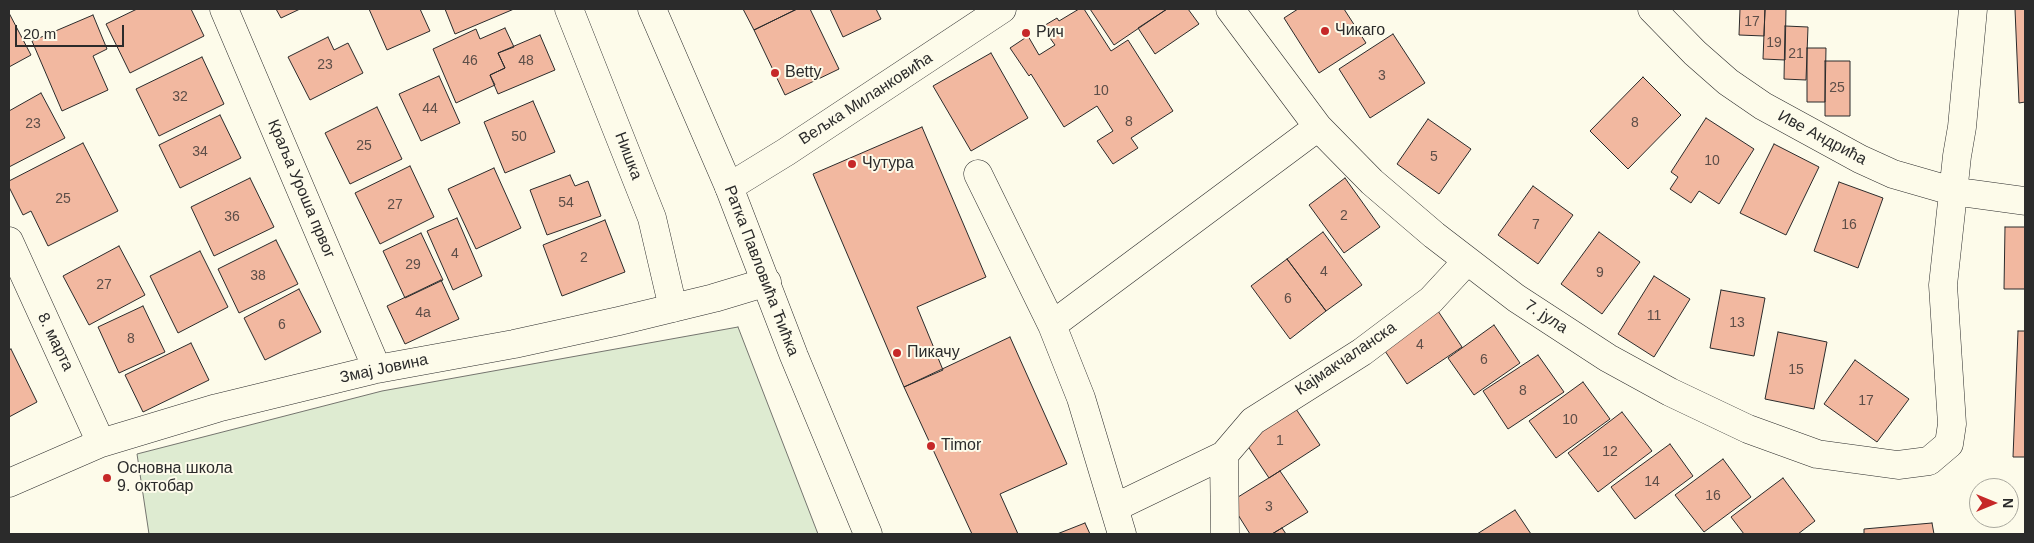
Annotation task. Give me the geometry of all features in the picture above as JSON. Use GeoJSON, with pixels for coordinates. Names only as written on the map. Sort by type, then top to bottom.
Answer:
{"type":"FeatureCollection","features":[{"type":"Feature","properties":{"kind":"street","name":"Краља Уроша првог"},"geometry":{"type":"LineString","coordinates":[[224,9],[376,369]]}},
{"type":"Feature","properties":{"kind":"street","name":"Нишка"},"geometry":{"type":"LineString","coordinates":[[569,9],[652,218],[673,308]]}},
{"type":"Feature","properties":{"kind":"street","name":"Ратка Павловића Ћићка"},"geometry":{"type":"LineString","coordinates":[[652,9],[728,187],[794,356],[868,534]]}},
{"type":"Feature","properties":{"kind":"street","name":"Вељка Миланковића"},"geometry":{"type":"LineString","coordinates":[[728,187],[786,152],[1002,9]]}},
{"type":"Feature","properties":{"kind":"street","name":"7. јула"},"geometry":{"type":"LineString","coordinates":[[1230,9],[1318,127],[1392,200],[1467,261],[1516,298],[1608,358],[1670,392],[1748,429],[1817,454],[1898,465],[1929,461],[1949,444],[1952,424],[1943,285],[1952,191]]}},
{"type":"Feature","properties":{"kind":"street","name":"Иве Андрића"},"geometry":{"type":"LineString","coordinates":[[1652,9],[1694,53],[1728,82],[1763,106],[1893,174],[1952,191],[2025,201]]}},
{"type":"Feature","properties":{"kind":"street"},"geometry":{"type":"LineString","coordinates":[[1952,191],[1962,127],[1973,9]]}},
{"type":"Feature","properties":{"kind":"street"},"geometry":{"type":"LineString","coordinates":[[1052,326],[1318,127]]}},
{"type":"Feature","properties":{"kind":"street"},"geometry":{"type":"LineString","coordinates":[[978,174],[1052,326],[1081,398],[1116,507],[1122,534]]}},
{"type":"Feature","properties":{"kind":"street","name":"8. марта"},"geometry":{"type":"LineString","coordinates":[[9,241],[101,443]]}},
{"type":"Feature","properties":{"kind":"street","name":"Кајмакчаланска"},"geometry":{"type":"LineString","coordinates":[[1116,507],[1224,455],[1253,421],[1362,352],[1431,300],[1467,261]]}},
{"type":"Feature","properties":{"kind":"street","name":"Змај Јовина"},"geometry":{"type":"LineString","coordinates":[[9,483],[101,443],[217,408],[376,369],[514,344],[673,308],[766,282]]}},
{"type":"Feature","properties":{"kind":"street"},"geometry":{"type":"LineString","coordinates":[[1224,455],[1225,534]]}},
{"type":"Feature","properties":{"kind":"green space"},"geometry":{"type":"Polygon","coordinates":[[[738,327],[818,534],[149,534],[137,454],[382,391],[738,327]]]}},
{"type":"Feature","properties":{"kind":"building"},"geometry":{"type":"Polygon","coordinates":[[[137,9],[191,9],[204,36],[130,73],[106,24],[137,9]]]}},
{"type":"Feature","properties":{"kind":"building"},"geometry":{"type":"Polygon","coordinates":[[[276,9],[300,9],[281,18],[276,9]]]}},
{"type":"Feature","properties":{"kind":"building"},"geometry":{"type":"Polygon","coordinates":[[[369,9],[420,9],[430,31],[387,50],[369,9]]]}},
{"type":"Feature","properties":{"kind":"building"},"geometry":{"type":"Polygon","coordinates":[[[445,9],[514,9],[455,34],[445,9]]]}},
{"type":"Feature","properties":{"kind":"building"},"geometry":{"type":"Polygon","coordinates":[[[743,9],[797,9],[754,30],[743,9]]]}},
{"type":"Feature","properties":{"kind":"building"},"geometry":{"type":"Polygon","coordinates":[[[797,9],[810,9],[839,69],[785,95],[754,30],[797,9]]]}},
{"type":"Feature","properties":{"kind":"building"},"geometry":{"type":"Polygon","coordinates":[[[830,9],[876,9],[881,19],[843,37],[830,9]]]}},
{"type":"Feature","properties":{"kind":"building"},"geometry":{"type":"Polygon","coordinates":[[[1079,9],[1084,9],[1111,51],[1128,40],[1173,111],[1131,138],[1138,148],[1113,164],[1097,141],[1113,131],[1097,106],[1064,127],[1031,74],[1029,76],[1010,48],[1028,36],[1039,55],[1055,45],[1042,27],[1057,18],[1059,21],[1079,9]]]}},
{"type":"Feature","properties":{"kind":"building"},"geometry":{"type":"Polygon","coordinates":[[[1090,9],[1167,9],[1114,45],[1090,9]]]}},
{"type":"Feature","properties":{"kind":"building"},"geometry":{"type":"Polygon","coordinates":[[[1167,9],[1188,9],[1199,24],[1155,54],[1138,28],[1167,9]]]}},
{"type":"Feature","properties":{"kind":"building","name":"Чикаго"},"geometry":{"type":"Polygon","coordinates":[[[1298,9],[1344,9],[1366,43],[1319,73],[1284,18],[1298,9]]]}},
{"type":"Feature","properties":{"kind":"building"},"geometry":{"type":"Polygon","coordinates":[[[1740,9],[1765,9],[1764,36],[1739,35],[1740,9]]]}},
{"type":"Feature","properties":{"kind":"building"},"geometry":{"type":"Polygon","coordinates":[[[1765,9],[1786,9],[1785,60],[1763,59],[1765,9]]]}},
{"type":"Feature","properties":{"kind":"building"},"geometry":{"type":"Polygon","coordinates":[[[2015,9],[2025,9],[2025,102],[2019,103],[2015,9]]]}},
{"type":"Feature","properties":{"kind":"building"},"geometry":{"type":"Polygon","coordinates":[[[9,13],[31,55],[9,67],[9,13]]]}},
{"type":"Feature","properties":{"kind":"building"},"geometry":{"type":"Polygon","coordinates":[[[93,15],[107,49],[93,56],[108,90],[62,111],[32,41],[93,15]]]}},
{"type":"Feature","properties":{"kind":"building"},"geometry":{"type":"Polygon","coordinates":[[[1785,26],[1808,27],[1806,80],[1784,79],[1785,26]]]}},
{"type":"Feature","properties":{"kind":"building"},"geometry":{"type":"Polygon","coordinates":[[[505,28],[514,47],[498,53],[505,68],[490,75],[495,85],[456,103],[433,49],[476,29],[480,39],[505,28]]]}},
{"type":"Feature","properties":{"kind":"building"},"geometry":{"type":"Polygon","coordinates":[[[1393,34],[1425,83],[1370,118],[1339,69],[1393,34]]]}},
{"type":"Feature","properties":{"kind":"building"},"geometry":{"type":"Polygon","coordinates":[[[540,35],[555,70],[498,94],[490,75],[505,68],[498,53],[540,35]]]}},
{"type":"Feature","properties":{"kind":"building"},"geometry":{"type":"Polygon","coordinates":[[[328,37],[334,50],[348,43],[363,73],[310,100],[288,57],[328,37]]]}},
{"type":"Feature","properties":{"kind":"building"},"geometry":{"type":"Polygon","coordinates":[[[1807,48],[1826,48],[1825,102],[1807,102],[1807,48]]]}},
{"type":"Feature","properties":{"kind":"building"},"geometry":{"type":"Polygon","coordinates":[[[991,53],[1028,118],[971,151],[933,86],[991,53]]]}},
{"type":"Feature","properties":{"kind":"building"},"geometry":{"type":"Polygon","coordinates":[[[202,57],[224,104],[159,136],[136,89],[202,57]]]}},
{"type":"Feature","properties":{"kind":"building"},"geometry":{"type":"Polygon","coordinates":[[[1825,61],[1850,61],[1850,116],[1825,116],[1825,61]]]}},
{"type":"Feature","properties":{"kind":"building"},"geometry":{"type":"Polygon","coordinates":[[[439,76],[460,123],[421,141],[399,94],[439,76]]]}},
{"type":"Feature","properties":{"kind":"building"},"geometry":{"type":"Polygon","coordinates":[[[1643,77],[1681,115],[1628,169],[1590,131],[1643,77]]]}},
{"type":"Feature","properties":{"kind":"building"},"geometry":{"type":"Polygon","coordinates":[[[41,93],[65,138],[9,167],[9,111],[41,93]]]}},
{"type":"Feature","properties":{"kind":"building"},"geometry":{"type":"Polygon","coordinates":[[[533,101],[555,152],[505,173],[484,122],[533,101]]]}},
{"type":"Feature","properties":{"kind":"building"},"geometry":{"type":"Polygon","coordinates":[[[377,107],[402,159],[350,184],[325,133],[377,107]]]}},
{"type":"Feature","properties":{"kind":"building"},"geometry":{"type":"Polygon","coordinates":[[[220,115],[241,158],[180,188],[159,145],[220,115]]]}},
{"type":"Feature","properties":{"kind":"building"},"geometry":{"type":"Polygon","coordinates":[[[1706,118],[1754,149],[1719,204],[1699,191],[1691,203],[1670,189],[1678,177],[1671,172],[1706,118]]]}},
{"type":"Feature","properties":{"kind":"building"},"geometry":{"type":"Polygon","coordinates":[[[1428,119],[1471,149],[1439,194],[1397,164],[1428,119]]]}},
{"type":"Feature","properties":{"kind":"building"},"geometry":{"type":"Polygon","coordinates":[[[922,127],[986,277],[917,307],[943,370],[904,387],[813,174],[922,127]]]}},
{"type":"Feature","properties":{"kind":"building"},"geometry":{"type":"Polygon","coordinates":[[[83,143],[118,211],[48,246],[31,211],[23,215],[9,187],[9,181],[83,143]]]}},
{"type":"Feature","properties":{"kind":"building"},"geometry":{"type":"Polygon","coordinates":[[[1774,144],[1819,167],[1786,235],[1740,213],[1774,144]]]}},
{"type":"Feature","properties":{"kind":"building"},"geometry":{"type":"Polygon","coordinates":[[[410,166],[434,217],[380,244],[355,193],[410,166]]]}},
{"type":"Feature","properties":{"kind":"building"},"geometry":{"type":"Polygon","coordinates":[[[494,168],[521,228],[476,249],[448,189],[494,168]]]}},
{"type":"Feature","properties":{"kind":"building"},"geometry":{"type":"Polygon","coordinates":[[[570,175],[575,186],[588,181],[601,216],[547,235],[530,190],[570,175]]]}},
{"type":"Feature","properties":{"kind":"building"},"geometry":{"type":"Polygon","coordinates":[[[250,178],[274,227],[214,256],[191,207],[250,178]]]}},
{"type":"Feature","properties":{"kind":"building"},"geometry":{"type":"Polygon","coordinates":[[[1345,178],[1380,227],[1344,253],[1309,205],[1345,178]]]}},
{"type":"Feature","properties":{"kind":"building"},"geometry":{"type":"Polygon","coordinates":[[[1839,182],[1883,198],[1858,268],[1814,251],[1839,182]]]}},
{"type":"Feature","properties":{"kind":"building"},"geometry":{"type":"Polygon","coordinates":[[[1533,186],[1573,215],[1538,264],[1498,235],[1533,186]]]}},
{"type":"Feature","properties":{"kind":"building"},"geometry":{"type":"Polygon","coordinates":[[[457,218],[482,276],[453,290],[427,231],[457,218]]]}},
{"type":"Feature","properties":{"kind":"building"},"geometry":{"type":"Polygon","coordinates":[[[605,220],[625,272],[562,296],[543,245],[605,220]]]}},
{"type":"Feature","properties":{"kind":"building"},"geometry":{"type":"Polygon","coordinates":[[[2005,227],[2025,227],[2025,289],[2004,289],[2005,227]]]}},
{"type":"Feature","properties":{"kind":"building"},"geometry":{"type":"Polygon","coordinates":[[[1323,232],[1362,285],[1326,311],[1287,259],[1323,232]]]}},
{"type":"Feature","properties":{"kind":"building"},"geometry":{"type":"Polygon","coordinates":[[[1599,232],[1640,262],[1602,314],[1561,284],[1599,232]]]}},
{"type":"Feature","properties":{"kind":"building"},"geometry":{"type":"Polygon","coordinates":[[[421,233],[443,280],[405,298],[383,251],[421,233]]]}},
{"type":"Feature","properties":{"kind":"building"},"geometry":{"type":"Polygon","coordinates":[[[276,240],[298,284],[239,313],[218,269],[276,240]]]}},
{"type":"Feature","properties":{"kind":"building"},"geometry":{"type":"Polygon","coordinates":[[[119,246],[145,295],[89,325],[63,276],[119,246]]]}},
{"type":"Feature","properties":{"kind":"building"},"geometry":{"type":"Polygon","coordinates":[[[200,251],[228,307],[178,333],[150,276],[200,251]]]}},
{"type":"Feature","properties":{"kind":"building"},"geometry":{"type":"Polygon","coordinates":[[[1287,259],[1326,311],[1290,339],[1251,286],[1287,259]]]}},
{"type":"Feature","properties":{"kind":"building"},"geometry":{"type":"Polygon","coordinates":[[[1654,276],[1690,299],[1654,357],[1618,334],[1654,276]]]}},
{"type":"Feature","properties":{"kind":"building"},"geometry":{"type":"Polygon","coordinates":[[[441,280],[459,319],[405,344],[387,306],[441,280]]]}},
{"type":"Feature","properties":{"kind":"building"},"geometry":{"type":"Polygon","coordinates":[[[299,289],[321,332],[265,360],[244,318],[299,289]]]}},
{"type":"Feature","properties":{"kind":"building"},"geometry":{"type":"Polygon","coordinates":[[[1721,290],[1765,298],[1754,356],[1710,348],[1721,290]]]}},
{"type":"Feature","properties":{"kind":"building"},"geometry":{"type":"Polygon","coordinates":[[[1434,305],[1462,347],[1407,384],[1379,342],[1434,305]]]}},
{"type":"Feature","properties":{"kind":"building"},"geometry":{"type":"Polygon","coordinates":[[[143,306],[165,352],[119,373],[98,327],[143,306]]]}},
{"type":"Feature","properties":{"kind":"building"},"geometry":{"type":"Polygon","coordinates":[[[1494,325],[1520,363],[1474,395],[1448,358],[1494,325]]]}},
{"type":"Feature","properties":{"kind":"building"},"geometry":{"type":"Polygon","coordinates":[[[2018,331],[2025,331],[2025,457],[2013,457],[2018,331]]]}},
{"type":"Feature","properties":{"kind":"building"},"geometry":{"type":"Polygon","coordinates":[[[1778,332],[1827,342],[1814,409],[1765,399],[1778,332]]]}},
{"type":"Feature","properties":{"kind":"building"},"geometry":{"type":"Polygon","coordinates":[[[1010,337],[1067,464],[1000,494],[1018,534],[972,534],[904,387],[1010,337]]]}},
{"type":"Feature","properties":{"kind":"building"},"geometry":{"type":"Polygon","coordinates":[[[191,343],[209,380],[143,412],[125,375],[191,343]]]}},
{"type":"Feature","properties":{"kind":"building"},"geometry":{"type":"Polygon","coordinates":[[[11,349],[37,402],[9,417],[9,350],[11,349]]]}},
{"type":"Feature","properties":{"kind":"building"},"geometry":{"type":"Polygon","coordinates":[[[1538,355],[1564,392],[1508,429],[1483,391],[1538,355]]]}},
{"type":"Feature","properties":{"kind":"building"},"geometry":{"type":"Polygon","coordinates":[[[1855,360],[1909,399],[1877,442],[1824,404],[1855,360]]]}},
{"type":"Feature","properties":{"kind":"building"},"geometry":{"type":"Polygon","coordinates":[[[1583,382],[1610,419],[1556,458],[1529,421],[1583,382]]]}},
{"type":"Feature","properties":{"kind":"building"},"geometry":{"type":"Polygon","coordinates":[[[1292,403],[1320,445],[1269,478],[1241,436],[1292,403]]]}},
{"type":"Feature","properties":{"kind":"building"},"geometry":{"type":"Polygon","coordinates":[[[1622,412],[1652,451],[1598,492],[1568,453],[1622,412]]]}},
{"type":"Feature","properties":{"kind":"building"},"geometry":{"type":"Polygon","coordinates":[[[1670,444],[1693,476],[1635,519],[1611,487],[1670,444]]]}},
{"type":"Feature","properties":{"kind":"building"},"geometry":{"type":"Polygon","coordinates":[[[1723,459],[1751,497],[1704,532],[1675,495],[1723,459]]]}},
{"type":"Feature","properties":{"kind":"building"},"geometry":{"type":"Polygon","coordinates":[[[1280,471],[1308,512],[1272,534],[1250,534],[1230,502],[1280,471]]]}},
{"type":"Feature","properties":{"kind":"building"},"geometry":{"type":"Polygon","coordinates":[[[1783,478],[1815,521],[1798,534],[1744,534],[1731,517],[1783,478]]]}},
{"type":"Feature","properties":{"kind":"building"},"geometry":{"type":"Polygon","coordinates":[[[1515,510],[1531,534],[1477,534],[1515,510]]]}},
{"type":"Feature","properties":{"kind":"building"},"geometry":{"type":"Polygon","coordinates":[[[1085,523],[1090,534],[1057,534],[1085,523]]]}},
{"type":"Feature","properties":{"kind":"building"},"geometry":{"type":"Polygon","coordinates":[[[1932,523],[1934,534],[1864,534],[1864,529],[1932,523]]]}},
{"type":"Feature","properties":{"kind":"building"},"geometry":{"type":"Polygon","coordinates":[[[1282,528],[1286,534],[1272,534],[1282,528]]]}},
{"type":"Feature","properties":{"kind":"place","name":"Чикаго"},"geometry":{"type":"Point","coordinates":[1325,31]}},
{"type":"Feature","properties":{"kind":"place","name":"Рич"},"geometry":{"type":"Point","coordinates":[1026,33]}},
{"type":"Feature","properties":{"kind":"place","name":"Betty"},"geometry":{"type":"Point","coordinates":[775,73]}},
{"type":"Feature","properties":{"kind":"place","name":"Чутура"},"geometry":{"type":"Point","coordinates":[852,164]}},
{"type":"Feature","properties":{"kind":"place","name":"Пикачу"},"geometry":{"type":"Point","coordinates":[897,353]}},
{"type":"Feature","properties":{"kind":"place","name":"Timor"},"geometry":{"type":"Point","coordinates":[931,446]}},
{"type":"Feature","properties":{"kind":"place","name":"Основна школа 9. октобар"},"geometry":{"type":"Point","coordinates":[107,478]}}]}
